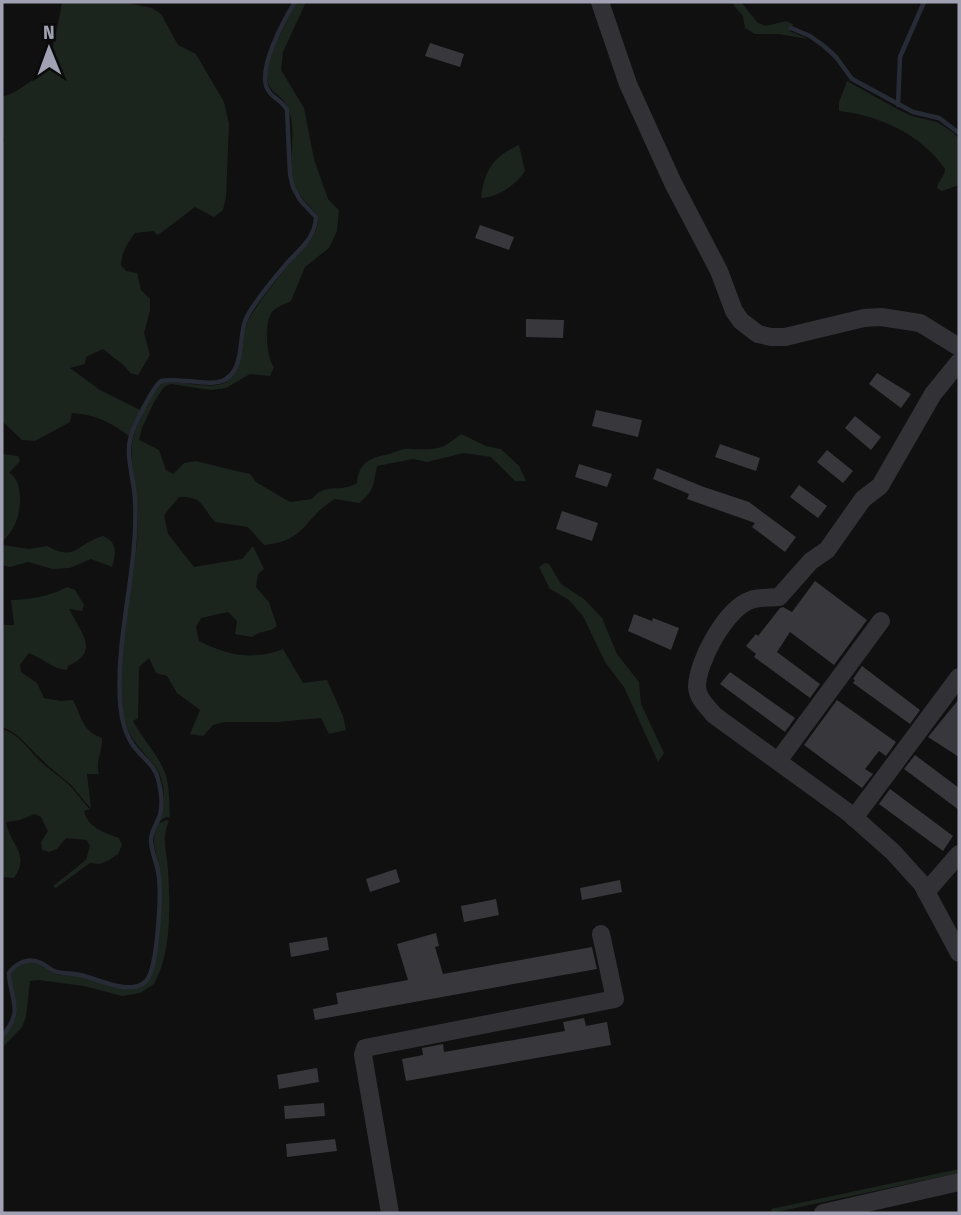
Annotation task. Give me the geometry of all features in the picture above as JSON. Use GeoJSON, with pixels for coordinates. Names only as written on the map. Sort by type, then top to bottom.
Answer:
{"type":"FeatureCollection","features":[{"type":"Feature","properties":{"kind":"street"},"geometry":{"type":"LineString","coordinates":[[600,2],[628,84],[741,321],[758,334],[778,337],[863,318],[881,317],[920,323],[959,346]]}},
{"type":"Feature","properties":{"kind":"street"},"geometry":{"type":"LineString","coordinates":[[959,362],[933,394],[880,486],[863,499],[827,550],[811,561],[779,597],[750,600],[741,606],[715,638],[706,652],[697,687],[700,698],[714,715],[854,818],[893,852],[926,892],[959,953]]}},
{"type":"Feature","properties":{"kind":"street"},"geometry":{"type":"LineString","coordinates":[[778,761],[881,621]]}},
{"type":"Feature","properties":{"kind":"street"},"geometry":{"type":"LineString","coordinates":[[854,818],[959,677]]}},
{"type":"Feature","properties":{"kind":"street"},"geometry":{"type":"LineString","coordinates":[[926,892],[959,854]]}},
{"type":"Feature","properties":{"kind":"street"},"geometry":{"type":"LineString","coordinates":[[390,1213],[363,1055],[365,1048],[615,999],[601,934]]}},
{"type":"Feature","properties":{"kind":"street"},"geometry":{"type":"LineString","coordinates":[[823,1213],[959,1182]]}},
{"type":"Feature","properties":{"kind":"shaded area"},"geometry":{"type":"Polygon","coordinates":[[[62,2],[124,2],[152,8],[161,14],[178,45],[196,54],[224,102],[229,124],[226,197],[223,210],[214,217],[195,207],[158,235],[153,231],[135,233],[125,248],[121,265],[126,271],[137,273],[141,290],[150,299],[144,333],[150,355],[138,375],[130,373],[103,349],[86,357],[85,364],[70,368],[100,390],[142,411],[129,436],[102,420],[72,413],[70,422],[35,441],[22,440],[2,421],[2,97],[26,85],[47,66],[62,2]]]}},
{"type":"Feature","properties":{"kind":"shaded area"},"geometry":{"type":"Polygon","coordinates":[[[297,2],[306,2],[283,52],[281,70],[304,108],[314,159],[328,199],[339,210],[337,231],[329,248],[305,267],[291,301],[276,309],[269,317],[268,348],[274,367],[270,376],[250,374],[226,388],[210,390],[171,384],[164,387],[154,402],[139,440],[159,450],[166,470],[173,474],[184,463],[196,461],[250,474],[256,482],[290,502],[312,499],[323,490],[345,488],[357,483],[360,470],[371,459],[404,449],[438,448],[461,434],[486,446],[501,449],[519,466],[526,481],[515,481],[491,457],[464,453],[427,462],[413,459],[377,466],[371,491],[359,503],[335,499],[297,534],[278,543],[264,545],[248,527],[215,522],[198,501],[179,497],[164,515],[168,534],[194,567],[242,559],[253,546],[264,569],[258,574],[256,587],[269,602],[277,626],[252,637],[235,634],[237,621],[228,612],[201,618],[196,627],[199,641],[240,655],[261,655],[283,649],[303,683],[327,680],[343,716],[346,730],[329,734],[321,718],[278,722],[224,722],[213,725],[203,736],[190,734],[200,710],[177,693],[167,676],[156,673],[149,658],[139,667],[138,718],[133,721],[160,762],[167,779],[170,817],[160,821],[164,800],[161,777],[130,734],[121,697],[122,647],[138,524],[132,458],[133,439],[145,409],[162,383],[212,385],[226,382],[233,376],[240,360],[250,317],[316,231],[318,216],[295,186],[290,115],[285,102],[269,86],[267,76],[274,49],[297,2]]]}},
{"type":"Feature","properties":{"kind":"shaded area"},"geometry":{"type":"Polygon","coordinates":[[[731,2],[741,2],[758,23],[766,26],[786,21],[793,24],[790,31],[808,39],[779,34],[755,34],[745,28],[743,16],[731,2]]]}},
{"type":"Feature","properties":{"kind":"shaded area"},"geometry":{"type":"Polygon","coordinates":[[[847,81],[897,109],[937,122],[954,133],[959,139],[959,185],[942,191],[937,188],[945,169],[912,137],[884,122],[839,111],[839,102],[847,81]]]}},
{"type":"Feature","properties":{"kind":"shaded area"},"geometry":{"type":"Polygon","coordinates":[[[519,145],[525,171],[506,189],[481,198],[485,179],[492,165],[503,154],[519,145]]]}},
{"type":"Feature","properties":{"kind":"shaded area"},"geometry":{"type":"Polygon","coordinates":[[[2,454],[18,456],[20,461],[9,473],[17,482],[20,496],[14,527],[2,542],[2,454]]]}},
{"type":"Feature","properties":{"kind":"shaded area"},"geometry":{"type":"Polygon","coordinates":[[[103,536],[115,549],[112,567],[91,559],[70,568],[53,569],[28,562],[10,567],[2,565],[2,545],[29,549],[47,546],[70,552],[103,536]]]}},
{"type":"Feature","properties":{"kind":"shaded area"},"geometry":{"type":"Polygon","coordinates":[[[545,563],[549,564],[561,584],[584,599],[602,618],[617,654],[639,682],[641,704],[664,753],[658,762],[624,687],[605,662],[583,616],[569,600],[550,589],[539,567],[545,563]]]}},
{"type":"Feature","properties":{"kind":"shaded area"},"geometry":{"type":"Polygon","coordinates":[[[67,587],[75,590],[84,605],[82,611],[69,609],[85,640],[84,654],[68,666],[67,670],[57,668],[29,653],[20,665],[21,672],[37,683],[44,698],[73,700],[86,727],[102,738],[99,774],[87,774],[91,808],[71,785],[22,740],[2,727],[2,625],[14,625],[11,600],[40,597],[67,587]]]}},
{"type":"Feature","properties":{"kind":"shaded area"},"geometry":{"type":"Polygon","coordinates":[[[2,729],[18,738],[71,787],[90,809],[84,811],[93,825],[119,838],[122,845],[118,854],[100,864],[90,863],[56,888],[53,886],[86,860],[90,846],[87,840],[66,838],[57,849],[49,852],[42,850],[41,842],[48,831],[41,817],[35,814],[6,822],[20,862],[14,878],[2,877],[2,729]]]}},
{"type":"Feature","properties":{"kind":"shaded area"},"geometry":{"type":"Polygon","coordinates":[[[169,821],[165,839],[169,884],[167,943],[154,984],[140,993],[122,996],[84,986],[30,981],[26,1017],[22,1027],[2,1048],[2,1038],[15,1021],[17,1013],[11,974],[21,964],[39,963],[55,974],[79,976],[114,987],[130,989],[145,984],[154,965],[160,915],[161,884],[154,837],[158,824],[169,821]]]}},
{"type":"Feature","properties":{"kind":"shaded area"},"geometry":{"type":"Polygon","coordinates":[[[959,1169],[959,1173],[772,1213],[771,1209],[959,1169]]]}},
{"type":"Feature","properties":{"kind":"building"},"geometry":{"type":"Polygon","coordinates":[[[430,43],[464,54],[460,67],[425,56],[430,43]]]}},
{"type":"Feature","properties":{"kind":"building"},"geometry":{"type":"Polygon","coordinates":[[[480,225],[514,237],[509,250],[475,238],[480,225]]]}},
{"type":"Feature","properties":{"kind":"building"},"geometry":{"type":"Polygon","coordinates":[[[526,319],[564,320],[563,338],[526,337],[526,319]]]}},
{"type":"Feature","properties":{"kind":"building"},"geometry":{"type":"Polygon","coordinates":[[[877,373],[911,394],[901,408],[869,384],[877,373]]]}},
{"type":"Feature","properties":{"kind":"building"},"geometry":{"type":"Polygon","coordinates":[[[596,410],[642,420],[638,437],[592,426],[596,410]]]}},
{"type":"Feature","properties":{"kind":"building"},"geometry":{"type":"Polygon","coordinates":[[[855,416],[881,437],[871,450],[845,428],[855,416]]]}},
{"type":"Feature","properties":{"kind":"building"},"geometry":{"type":"Polygon","coordinates":[[[720,444],[760,458],[756,471],[715,457],[720,444]]]}},
{"type":"Feature","properties":{"kind":"building"},"geometry":{"type":"Polygon","coordinates":[[[827,450],[853,471],[843,483],[817,462],[827,450]]]}},
{"type":"Feature","properties":{"kind":"building"},"geometry":{"type":"Polygon","coordinates":[[[579,464],[612,474],[607,487],[575,477],[579,464]]]}},
{"type":"Feature","properties":{"kind":"building"},"geometry":{"type":"Polygon","coordinates":[[[657,468],[749,502],[796,537],[785,552],[752,527],[755,523],[687,499],[689,494],[653,479],[657,468]]]}},
{"type":"Feature","properties":{"kind":"building"},"geometry":{"type":"Polygon","coordinates":[[[799,485],[827,506],[818,518],[790,497],[799,485]]]}},
{"type":"Feature","properties":{"kind":"building"},"geometry":{"type":"Polygon","coordinates":[[[562,511],[598,523],[592,541],[556,529],[562,511]]]}},
{"type":"Feature","properties":{"kind":"building"},"geometry":{"type":"Polygon","coordinates":[[[815,581],[867,620],[834,665],[790,632],[777,652],[820,684],[810,698],[754,657],[756,654],[746,646],[756,634],[758,636],[780,608],[792,612],[815,581]]]}},
{"type":"Feature","properties":{"kind":"building"},"geometry":{"type":"Polygon","coordinates":[[[634,614],[679,628],[671,650],[628,631],[634,614]]]}},
{"type":"Feature","properties":{"kind":"building"},"geometry":{"type":"Polygon","coordinates":[[[862,666],[920,710],[910,724],[853,683],[862,666]]]}},
{"type":"Feature","properties":{"kind":"building"},"geometry":{"type":"Polygon","coordinates":[[[730,672],[795,718],[785,732],[720,684],[730,672]]]}},
{"type":"Feature","properties":{"kind":"building"},"geometry":{"type":"Polygon","coordinates":[[[959,699],[959,757],[928,737],[959,699]]]}},
{"type":"Feature","properties":{"kind":"building"},"geometry":{"type":"Polygon","coordinates":[[[837,700],[896,742],[886,756],[879,751],[865,769],[873,774],[862,788],[804,745],[837,700]]]}},
{"type":"Feature","properties":{"kind":"building"},"geometry":{"type":"Polygon","coordinates":[[[915,755],[959,788],[959,810],[904,769],[915,755]]]}},
{"type":"Feature","properties":{"kind":"building"},"geometry":{"type":"Polygon","coordinates":[[[890,789],[953,836],[943,851],[879,804],[890,789]]]}},
{"type":"Feature","properties":{"kind":"building"},"geometry":{"type":"Polygon","coordinates":[[[396,869],[400,882],[370,892],[366,879],[396,869]]]}},
{"type":"Feature","properties":{"kind":"building"},"geometry":{"type":"Polygon","coordinates":[[[620,880],[622,892],[582,900],[580,888],[620,880]]]}},
{"type":"Feature","properties":{"kind":"building"},"geometry":{"type":"Polygon","coordinates":[[[496,899],[499,915],[464,922],[461,906],[496,899]]]}},
{"type":"Feature","properties":{"kind":"building"},"geometry":{"type":"Polygon","coordinates":[[[436,933],[439,946],[435,947],[443,974],[592,947],[597,969],[315,1020],[313,1009],[338,1004],[336,993],[408,980],[397,944],[436,933]]]}},
{"type":"Feature","properties":{"kind":"building"},"geometry":{"type":"Polygon","coordinates":[[[327,937],[329,950],[291,957],[289,943],[327,937]]]}},
{"type":"Feature","properties":{"kind":"building"},"geometry":{"type":"Polygon","coordinates":[[[584,1018],[586,1026],[607,1022],[611,1045],[406,1081],[402,1059],[423,1055],[422,1048],[443,1044],[444,1052],[565,1031],[563,1022],[584,1018]]]}},
{"type":"Feature","properties":{"kind":"building"},"geometry":{"type":"Polygon","coordinates":[[[317,1068],[319,1082],[279,1089],[277,1075],[317,1068]]]}},
{"type":"Feature","properties":{"kind":"building"},"geometry":{"type":"Polygon","coordinates":[[[324,1103],[325,1116],[285,1119],[284,1106],[324,1103]]]}},
{"type":"Feature","properties":{"kind":"building"},"geometry":{"type":"Polygon","coordinates":[[[335,1139],[337,1151],[287,1157],[286,1144],[335,1139]]]}},
{"type":"Feature","properties":{"kind":"waterway"},"geometry":{"type":"LineString","coordinates":[[2,1036],[15,1012],[9,973],[23,962],[36,961],[57,972],[80,975],[123,987],[140,985],[150,974],[156,947],[160,899],[151,840],[161,811],[161,792],[154,770],[126,732],[120,700],[121,649],[135,524],[129,443],[140,415],[161,381],[213,383],[232,374],[239,359],[244,326],[249,313],[313,231],[316,217],[300,200],[290,174],[287,110],[270,93],[265,82],[268,59],[295,2]]}},
{"type":"Feature","properties":{"kind":"waterway"},"geometry":{"type":"LineString","coordinates":[[898,105],[900,57],[924,2]]}},
{"type":"Feature","properties":{"kind":"waterway"},"geometry":{"type":"LineString","coordinates":[[791,28],[824,46],[852,79],[913,112],[939,118],[959,133]]}}]}
